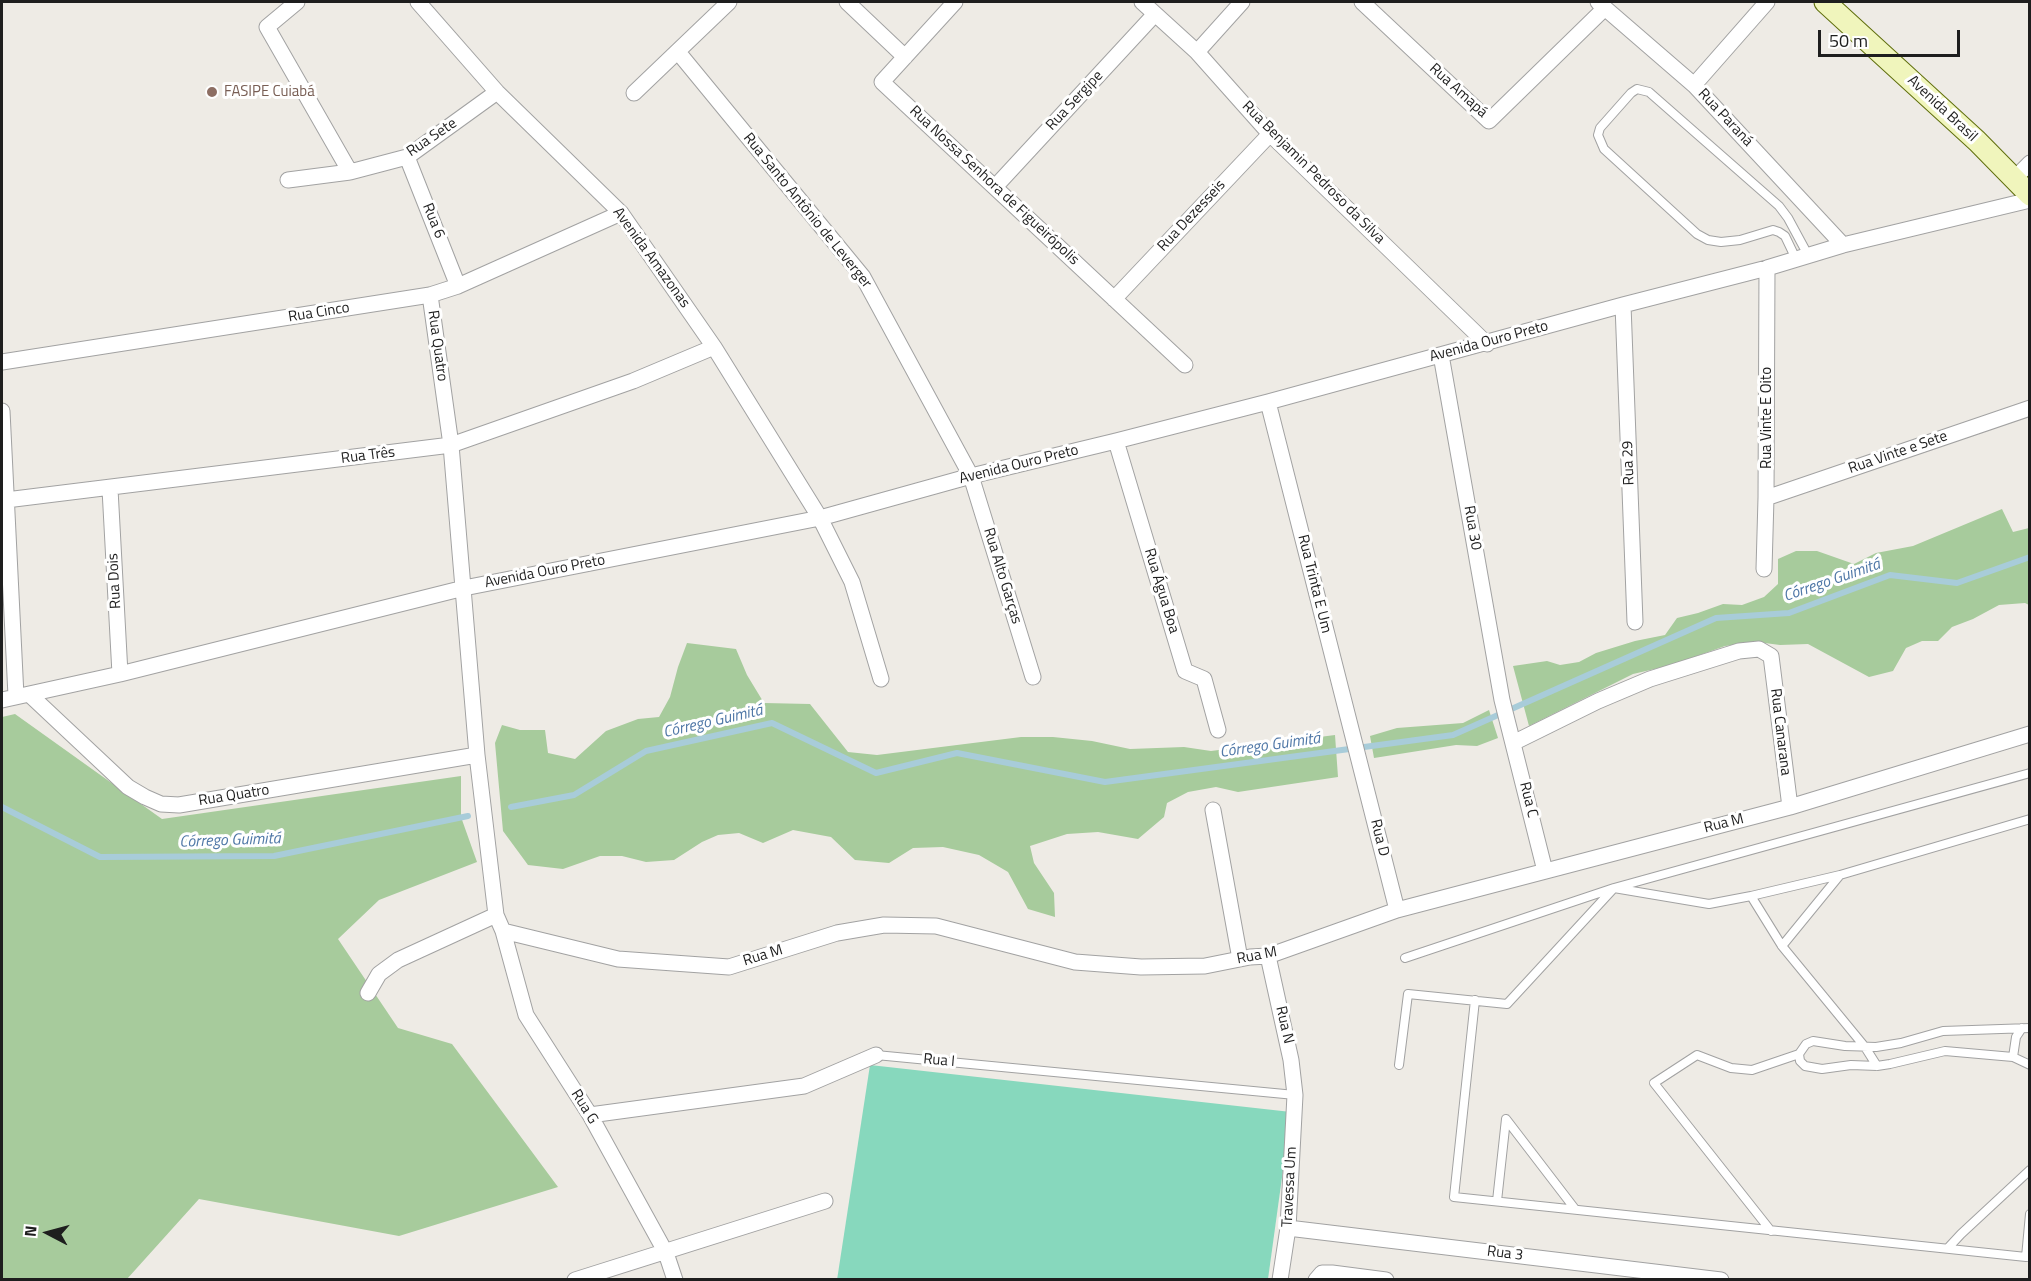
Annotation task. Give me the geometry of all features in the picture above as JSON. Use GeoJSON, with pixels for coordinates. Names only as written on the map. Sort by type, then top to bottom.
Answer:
{"type":"FeatureCollection","features":[{"type":"Feature","properties":{"kind":"main road","name":"Avenida Brasil"},"geometry":{"type":"LineString","coordinates":[[1825,2],[1977,141],[2030,195]]}},
{"type":"Feature","properties":{"kind":"street"},"geometry":{"type":"LineString","coordinates":[[297,2],[267,27],[350,172]]}},
{"type":"Feature","properties":{"kind":"street","name":"Avenida Amazonas"},"geometry":{"type":"LineString","coordinates":[[418,2],[497,92],[621,213],[714,347],[820,518],[852,582],[881,679]]}},
{"type":"Feature","properties":{"kind":"street"},"geometry":{"type":"LineString","coordinates":[[634,93],[729,2]]}},
{"type":"Feature","properties":{"kind":"street"},"geometry":{"type":"LineString","coordinates":[[847,2],[905,57]]}},
{"type":"Feature","properties":{"kind":"street","name":"Rua Nossa Senhora de Figueirópolis"},"geometry":{"type":"LineString","coordinates":[[955,2],[882,82],[1185,365]]}},
{"type":"Feature","properties":{"kind":"street","name":"Rua Benjamin Pedroso da Silva"},"geometry":{"type":"LineString","coordinates":[[1142,2],[1197,52],[1270,134],[1487,344]]}},
{"type":"Feature","properties":{"kind":"street"},"geometry":{"type":"LineString","coordinates":[[1197,52],[1242,2]]}},
{"type":"Feature","properties":{"kind":"street","name":"Rua Amapá"},"geometry":{"type":"LineString","coordinates":[[1362,2],[1489,121],[1601,5]]}},
{"type":"Feature","properties":{"kind":"street"},"geometry":{"type":"LineString","coordinates":[[1694,85],[1767,2]]}},
{"type":"Feature","properties":{"kind":"street","name":"Rua Paraná"},"geometry":{"type":"LineString","coordinates":[[1601,5],[1694,85],[1843,245]]}},
{"type":"Feature","properties":{"kind":"street","name":"Rua Sergipe"},"geometry":{"type":"LineString","coordinates":[[995,187],[1155,14]]}},
{"type":"Feature","properties":{"kind":"street","name":"Rua Santo Antônio de Leverger"},"geometry":{"type":"LineString","coordinates":[[678,52],[863,277],[971,476]]}},
{"type":"Feature","properties":{"kind":"street","name":"Rua Sete"},"geometry":{"type":"LineString","coordinates":[[288,180],[350,172],[407,157],[497,92]]}},
{"type":"Feature","properties":{"kind":"street","name":"Rua Dezesseis"},"geometry":{"type":"LineString","coordinates":[[1114,299],[1270,134]]}},
{"type":"Feature","properties":{"kind":"street","name":"Rua 6"},"geometry":{"type":"LineString","coordinates":[[407,157],[458,286]]}},
{"type":"Feature","properties":{"kind":"street"},"geometry":{"type":"LineString","coordinates":[[2014,179],[2030,163]]}},
{"type":"Feature","properties":{"kind":"street","name":"Avenida Ouro Preto"},"geometry":{"type":"LineString","coordinates":[[16,697],[120,674],[464,588],[820,518],[971,476],[1116,441],[1487,344],[1623,304],[1767,268],[1843,245],[2030,200]]}},
{"type":"Feature","properties":{"kind":"street","name":"Rua Cinco"},"geometry":{"type":"LineString","coordinates":[[2,362],[430,295],[458,286],[621,213]]}},
{"type":"Feature","properties":{"kind":"street","name":"Rua Vinte E Oito"},"geometry":{"type":"LineString","coordinates":[[1764,569],[1767,268]]}},
{"type":"Feature","properties":{"kind":"street","name":"Rua Quatro"},"geometry":{"type":"LineString","coordinates":[[430,295],[451,445],[477,755],[496,915],[503,932]]}},
{"type":"Feature","properties":{"kind":"street","name":"Rua 29"},"geometry":{"type":"LineString","coordinates":[[1623,304],[1635,622]]}},
{"type":"Feature","properties":{"kind":"street","name":"Rua Três"},"geometry":{"type":"LineString","coordinates":[[6,500],[110,489],[451,445],[633,381],[714,347]]}},
{"type":"Feature","properties":{"kind":"street","name":"Rua 30"},"geometry":{"type":"LineString","coordinates":[[1441,355],[1502,700],[1512,736]]}},
{"type":"Feature","properties":{"kind":"street","name":"Rua Trinta E Um"},"geometry":{"type":"LineString","coordinates":[[1268,402],[1360,766]]}},
{"type":"Feature","properties":{"kind":"street","name":"Rua Vinte e Sete"},"geometry":{"type":"LineString","coordinates":[[1766,498],[2030,408]]}},
{"type":"Feature","properties":{"kind":"street"},"geometry":{"type":"LineString","coordinates":[[2,411],[16,697]]}},
{"type":"Feature","properties":{"kind":"street","name":"Rua Água Boa"},"geometry":{"type":"LineString","coordinates":[[1116,441],[1185,671],[1203,680],[1218,730]]}},
{"type":"Feature","properties":{"kind":"street","name":"Rua Alto Garças"},"geometry":{"type":"LineString","coordinates":[[971,476],[1033,677]]}},
{"type":"Feature","properties":{"kind":"street","name":"Rua Dois"},"geometry":{"type":"LineString","coordinates":[[110,489],[120,674]]}},
{"type":"Feature","properties":{"kind":"street","name":"Rua Canarana"},"geometry":{"type":"LineString","coordinates":[[1512,736],[1650,679],[1739,651],[1759,649],[1771,656],[1790,807]]}},
{"type":"Feature","properties":{"kind":"street","name":"Rua Quatro"},"geometry":{"type":"LineString","coordinates":[[16,697],[128,787],[161,804],[179,805],[477,755]]}},
{"type":"Feature","properties":{"kind":"street","name":"Rua M"},"geometry":{"type":"LineString","coordinates":[[503,932],[618,959],[729,967],[837,933],[884,925],[936,926],[1075,962],[1142,967],[1205,966],[1268,956],[1397,910],[1790,807],[2030,734]]}},
{"type":"Feature","properties":{"kind":"street","name":"Rua C"},"geometry":{"type":"LineString","coordinates":[[1512,736],[1545,870]]}},
{"type":"Feature","properties":{"kind":"street","name":"Rua D"},"geometry":{"type":"LineString","coordinates":[[1360,766],[1397,910]]}},
{"type":"Feature","properties":{"kind":"street"},"geometry":{"type":"LineString","coordinates":[[1213,810],[1240,959]]}},
{"type":"Feature","properties":{"kind":"street"},"geometry":{"type":"LineString","coordinates":[[368,993],[379,974],[398,960],[496,915]]}},
{"type":"Feature","properties":{"kind":"street","name":"Rua G"},"geometry":{"type":"LineString","coordinates":[[503,932],[526,1015],[590,1115],[666,1253],[675,1280]]}},
{"type":"Feature","properties":{"kind":"street","name":"Rua N"},"geometry":{"type":"LineString","coordinates":[[1268,956],[1291,1060],[1295,1095]]}},
{"type":"Feature","properties":{"kind":"street","name":"Rua I"},"geometry":{"type":"LineString","coordinates":[[590,1115],[804,1086],[876,1054]]}},
{"type":"Feature","properties":{"kind":"street","name":"Travessa Um"},"geometry":{"type":"LineString","coordinates":[[1280,1280],[1288,1228],[1295,1095]]}},
{"type":"Feature","properties":{"kind":"street"},"geometry":{"type":"LineString","coordinates":[[575,1280],[825,1201]]}},
{"type":"Feature","properties":{"kind":"street","name":"Rua 3"},"geometry":{"type":"LineString","coordinates":[[1288,1228],[1721,1280]]}},
{"type":"Feature","properties":{"kind":"street"},"geometry":{"type":"LineString","coordinates":[[1316,1280],[1322,1274],[1332,1273],[1386,1280]]}},
{"type":"Feature","properties":{"kind":"lane"},"geometry":{"type":"LineString","coordinates":[[1637,89],[1649,92],[1779,206],[1788,218],[1802,257],[1779,231],[1773,230],[1740,240],[1721,242],[1708,240],[1697,234],[1604,149],[1598,135],[1600,128],[1631,93],[1637,89]]}},
{"type":"Feature","properties":{"kind":"lane"},"geometry":{"type":"LineString","coordinates":[[1405,958],[1614,888],[2030,773]]}},
{"type":"Feature","properties":{"kind":"lane"},"geometry":{"type":"LineString","coordinates":[[1614,888],[1709,904],[1840,875],[2030,819]]}},
{"type":"Feature","properties":{"kind":"lane"},"geometry":{"type":"LineString","coordinates":[[1782,946],[1840,875]]}},
{"type":"Feature","properties":{"kind":"lane"},"geometry":{"type":"LineString","coordinates":[[1399,1065],[1408,994],[1507,1004],[1614,888]]}},
{"type":"Feature","properties":{"kind":"lane"},"geometry":{"type":"LineString","coordinates":[[1751,896],[1782,946],[1865,1047],[1877,1066]]}},
{"type":"Feature","properties":{"kind":"lane"},"geometry":{"type":"LineString","coordinates":[[1476,1000],[1454,1197],[2026,1257],[2030,1214]]}},
{"type":"Feature","properties":{"kind":"lane"},"geometry":{"type":"LineString","coordinates":[[1771,1231],[1654,1083],[1697,1055],[1731,1068],[1752,1070],[1799,1054],[1806,1044],[1812,1041],[1865,1047],[1888,1046],[1943,1031],[2026,1028]]}},
{"type":"Feature","properties":{"kind":"lane"},"geometry":{"type":"LineString","coordinates":[[2013,1057],[2016,1036],[2026,1028]]}},
{"type":"Feature","properties":{"kind":"lane"},"geometry":{"type":"LineString","coordinates":[[1799,1054],[1800,1061],[1812,1068],[1831,1069],[1851,1065],[1877,1066],[1945,1051],[2013,1057],[2030,1065]]}},
{"type":"Feature","properties":{"kind":"lane","name":"Rua I"},"geometry":{"type":"LineString","coordinates":[[876,1054],[1295,1095]]}},
{"type":"Feature","properties":{"kind":"lane"},"geometry":{"type":"LineString","coordinates":[[1497,1201],[1506,1119],[1575,1209]]}},
{"type":"Feature","properties":{"kind":"lane"},"geometry":{"type":"LineString","coordinates":[[1948,1248],[2030,1170]]}},
{"type":"Feature","properties":{"kind":"green space"},"geometry":{"type":"Polygon","coordinates":[[[2002,509],[2013,532],[2029,528],[2029,605],[2025,603],[1999,605],[1952,627],[1938,641],[1922,641],[1906,648],[1893,671],[1869,677],[1808,644],[1780,645],[1757,642],[1725,646],[1672,665],[1633,674],[1529,726],[1513,666],[1547,661],[1560,665],[1579,662],[1596,653],[1665,635],[1677,618],[1723,604],[1742,605],[1764,597],[1778,584],[1778,559],[1796,551],[1817,551],[1854,564],[1876,553],[1913,546],[2002,509]]]}},
{"type":"Feature","properties":{"kind":"green space"},"geometry":{"type":"Polygon","coordinates":[[[687,643],[736,649],[747,675],[764,703],[810,704],[848,752],[877,755],[1021,737],[1092,741],[1130,749],[1184,747],[1211,751],[1335,735],[1338,777],[1238,792],[1216,787],[1188,792],[1167,803],[1164,817],[1138,839],[1098,832],[1067,834],[1030,846],[1034,863],[1054,893],[1055,917],[1028,909],[1008,872],[979,855],[943,847],[913,848],[889,863],[855,860],[831,837],[793,830],[763,843],[739,833],[718,835],[702,842],[674,860],[646,862],[622,856],[600,856],[563,869],[528,865],[503,831],[495,743],[502,725],[520,730],[545,730],[548,753],[575,759],[606,731],[638,719],[659,717],[670,697],[687,643]]]}},
{"type":"Feature","properties":{"kind":"green space"},"geometry":{"type":"Polygon","coordinates":[[[1489,710],[1498,738],[1477,746],[1456,745],[1374,758],[1370,736],[1397,728],[1463,723],[1489,710]]]}},
{"type":"Feature","properties":{"kind":"green space"},"geometry":{"type":"Polygon","coordinates":[[[15,714],[162,819],[461,776],[461,817],[477,862],[379,900],[338,939],[398,1028],[452,1044],[558,1187],[399,1236],[199,1199],[127,1279],[2,1279],[2,717],[15,714]]]}},
{"type":"Feature","properties":{"kind":"green space"},"geometry":{"type":"Polygon","coordinates":[[[870,1065],[1291,1112],[1268,1279],[837,1280],[870,1065]]]}},
{"type":"Feature","properties":{"kind":"waterway","name":"Córrego Guimitá"},"geometry":{"type":"LineString","coordinates":[[511,807],[574,795],[646,751],[772,723],[876,773],[957,753],[1105,782],[1453,735],[1716,618],[1789,613],[1890,575],[1957,583],[2030,557]]}},
{"type":"Feature","properties":{"kind":"waterway","name":"Córrego Guimitá"},"geometry":{"type":"LineString","coordinates":[[2,807],[100,857],[274,856],[468,816]]}},
{"type":"Feature","properties":{"kind":"place","name":"FASIPE Cuiabá"},"geometry":{"type":"Point","coordinates":[212,92]}}]}
